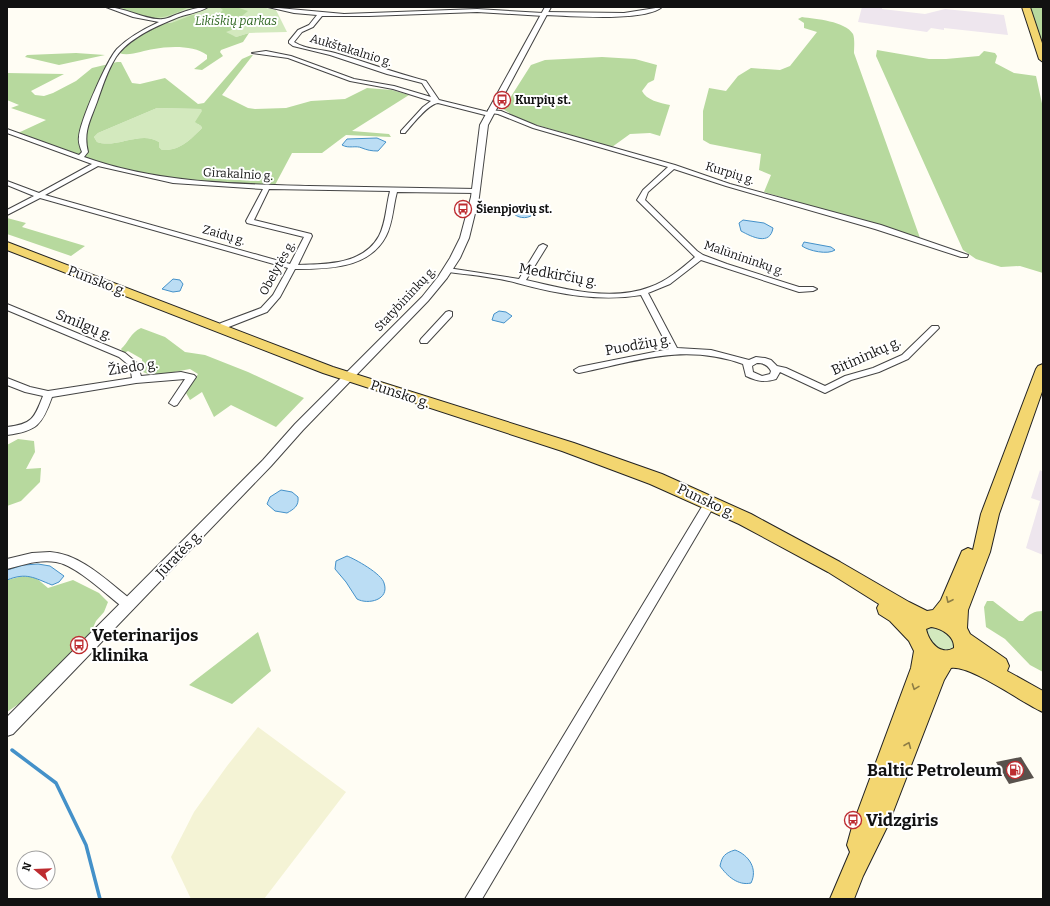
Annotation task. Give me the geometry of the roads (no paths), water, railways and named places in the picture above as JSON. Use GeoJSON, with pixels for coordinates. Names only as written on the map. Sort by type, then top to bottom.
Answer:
{"type":"FeatureCollection","features":[{"type":"Feature","properties":{"kind":"main road"},"geometry":{"type":"LineString","coordinates":[[1026,7],[1043,59]]}},
{"type":"Feature","properties":{"kind":"main road","name":"Punsko g."},"geometry":{"type":"LineString","coordinates":[[7,246],[348,377],[575,450],[656,479],[710,503],[791,544],[897,615],[925,630]]}},
{"type":"Feature","properties":{"kind":"main road"},"geometry":{"type":"LineString","coordinates":[[842,899],[853,870],[877,824],[936,675],[956,647],[959,610],[981,552],[990,514],[1043,369]]}},
{"type":"Feature","properties":{"kind":"main road"},"geometry":{"type":"LineString","coordinates":[[853,870],[863,827],[921,668],[925,630],[948,604],[972,546],[990,514]]}},
{"type":"Feature","properties":{"kind":"main road"},"geometry":{"type":"LineString","coordinates":[[925,630],[948,623],[956,647],[981,667],[1043,702]]}},
{"type":"Feature","properties":{"kind":"main road"},"geometry":{"type":"LineString","coordinates":[[925,630],[930,654],[956,647],[985,657],[1043,692]]}},
{"type":"Feature","properties":{"kind":"street"},"geometry":{"type":"LineString","coordinates":[[108,7],[136,16],[164,21]]}},
{"type":"Feature","properties":{"kind":"street"},"geometry":{"type":"LineString","coordinates":[[80,158],[85,152],[82,137],[84,129],[97,93],[113,57],[137,37],[164,21],[184,13],[206,7]]}},
{"type":"Feature","properties":{"kind":"street"},"geometry":{"type":"LineString","coordinates":[[270,7],[321,14],[355,15],[477,11],[544,14],[612,14],[649,11],[660,8]]}},
{"type":"Feature","properties":{"kind":"street","name":"Statybininkų g."},"geometry":{"type":"LineString","coordinates":[[348,377],[429,294],[448,270],[462,246],[469,228],[476,191],[484,125],[489,112],[548,7]]}},
{"type":"Feature","properties":{"kind":"street","name":"Aukštakalnio g."},"geometry":{"type":"LineString","coordinates":[[321,14],[311,26],[300,30],[291,42],[298,46],[332,54],[402,78],[424,82],[436,102]]}},
{"type":"Feature","properties":{"kind":"street","name":"Aukštakalnio g."},"geometry":{"type":"LineString","coordinates":[[255,53],[268,53],[316,65],[346,78],[393,88],[436,102],[489,112]]}},
{"type":"Feature","properties":{"kind":"street"},"geometry":{"type":"LineString","coordinates":[[403,132],[425,108],[436,102]]}},
{"type":"Feature","properties":{"kind":"street","name":"Kurpių g."},"geometry":{"type":"LineString","coordinates":[[489,112],[506,114],[535,127],[673,166],[728,185],[878,227],[964,255]]}},
{"type":"Feature","properties":{"kind":"street","name":"Girakalnio g."},"geometry":{"type":"LineString","coordinates":[[7,131],[97,164],[172,181],[268,187],[476,191]]}},
{"type":"Feature","properties":{"kind":"street"},"geometry":{"type":"LineString","coordinates":[[7,213],[97,164]]}},
{"type":"Feature","properties":{"kind":"street","name":"Malūnininkų g."},"geometry":{"type":"LineString","coordinates":[[673,166],[645,191],[641,200],[662,223],[700,257],[799,290],[813,289]]}},
{"type":"Feature","properties":{"kind":"street","name":"Zaidų g."},"geometry":{"type":"LineString","coordinates":[[7,183],[38,195],[292,267],[334,265],[350,262],[375,247],[382,236],[394,189]]}},
{"type":"Feature","properties":{"kind":"street","name":"Obelytės g."},"geometry":{"type":"LineString","coordinates":[[218,328],[227,322],[252,315],[271,304],[308,236],[250,221],[268,187]]}},
{"type":"Feature","properties":{"kind":"street"},"geometry":{"type":"LineString","coordinates":[[521,282],[543,246]]}},
{"type":"Feature","properties":{"kind":"street","name":"Medkirčių g."},"geometry":{"type":"LineString","coordinates":[[448,270],[521,282],[559,291],[609,296],[643,292],[679,276],[700,257]]}},
{"type":"Feature","properties":{"kind":"street"},"geometry":{"type":"LineString","coordinates":[[643,292],[660,320],[674,351]]}},
{"type":"Feature","properties":{"kind":"street","name":"Smilgų g."},"geometry":{"type":"LineString","coordinates":[[7,307],[122,354],[132,361],[137,368],[136,380]]}},
{"type":"Feature","properties":{"kind":"street"},"geometry":{"type":"LineString","coordinates":[[424,341],[449,314]]}},
{"type":"Feature","properties":{"kind":"street","name":"Bitininkų g."},"geometry":{"type":"LineString","coordinates":[[775,368],[825,390],[848,378],[876,370],[905,357],[935,328]]}},
{"type":"Feature","properties":{"kind":"street","name":"Puodžių g."},"geometry":{"type":"LineString","coordinates":[[579,370],[674,351],[724,356],[749,363]]}},
{"type":"Feature","properties":{"kind":"street"},"geometry":{"type":"LineString","coordinates":[[756,360],[765,361],[775,368],[775,374],[773,377],[761,379],[749,374],[746,368],[749,363],[756,360]]}},
{"type":"Feature","properties":{"kind":"street","name":"Žiedo g."},"geometry":{"type":"LineString","coordinates":[[7,381],[28,390],[48,394],[136,380],[181,375],[191,378],[174,403]]}},
{"type":"Feature","properties":{"kind":"street","name":"Jūratės g."},"geometry":{"type":"LineString","coordinates":[[7,728],[129,605],[348,377]]}},
{"type":"Feature","properties":{"kind":"street"},"geometry":{"type":"LineString","coordinates":[[7,431],[29,427],[34,424],[39,419],[48,394]]}},
{"type":"Feature","properties":{"kind":"street"},"geometry":{"type":"LineString","coordinates":[[473,899],[710,503]]}},
{"type":"Feature","properties":{"kind":"street"},"geometry":{"type":"LineString","coordinates":[[7,564],[23,560],[56,557],[70,561],[129,605]]}},
{"type":"Feature","properties":{"kind":"water"},"geometry":{"type":"Polygon","coordinates":[[[377,138],[386,142],[378,151],[342,145],[347,139],[377,138]]]}},
{"type":"Feature","properties":{"kind":"water"},"geometry":{"type":"Polygon","coordinates":[[[518,206],[530,208],[535,213],[524,218],[519,217],[514,214],[513,210],[518,206]]]}},
{"type":"Feature","properties":{"kind":"water"},"geometry":{"type":"Polygon","coordinates":[[[743,220],[764,223],[773,228],[771,234],[768,237],[760,238],[741,231],[739,223],[743,220]]]}},
{"type":"Feature","properties":{"kind":"water"},"geometry":{"type":"Polygon","coordinates":[[[804,242],[831,247],[835,250],[828,252],[814,251],[802,246],[804,242]]]}},
{"type":"Feature","properties":{"kind":"water"},"geometry":{"type":"Polygon","coordinates":[[[173,279],[180,280],[183,284],[180,291],[173,292],[162,289],[173,279]]]}},
{"type":"Feature","properties":{"kind":"water"},"geometry":{"type":"Polygon","coordinates":[[[499,311],[506,312],[512,316],[504,323],[492,320],[494,314],[499,311]]]}},
{"type":"Feature","properties":{"kind":"water"},"geometry":{"type":"Polygon","coordinates":[[[281,490],[292,492],[298,497],[296,507],[287,513],[275,511],[267,504],[270,497],[281,490]]]}},
{"type":"Feature","properties":{"kind":"water"},"geometry":{"type":"Polygon","coordinates":[[[347,556],[368,567],[382,579],[385,589],[384,594],[381,597],[372,601],[362,601],[357,599],[335,569],[336,561],[347,556]]]}},
{"type":"Feature","properties":{"kind":"water"},"geometry":{"type":"Polygon","coordinates":[[[38,564],[50,566],[64,576],[59,582],[52,585],[35,578],[25,576],[7,580],[7,570],[24,565],[38,564]]]}},
{"type":"Feature","properties":{"kind":"water"},"geometry":{"type":"Polygon","coordinates":[[[735,850],[744,855],[751,863],[753,868],[753,878],[751,883],[746,884],[737,882],[720,866],[724,855],[735,850]]]}},
{"type":"Feature","properties":{"kind":"waterway"},"geometry":{"type":"LineString","coordinates":[[12,750],[56,783],[86,845],[100,899]]}},
{"type":"Feature","properties":{"kind":"place","name":"Kurpių st."},"geometry":{"type":"Point","coordinates":[502,100]}},
{"type":"Feature","properties":{"kind":"place","name":"Šienpjovių st."},"geometry":{"type":"Point","coordinates":[463,209]}},
{"type":"Feature","properties":{"kind":"place","name":"Veterinarijos klinika"},"geometry":{"type":"Point","coordinates":[79,645]}},
{"type":"Feature","properties":{"kind":"place","name":"Baltic Petroleum"},"geometry":{"type":"Point","coordinates":[1015,770]}},
{"type":"Feature","properties":{"kind":"place","name":"Vidzgiris"},"geometry":{"type":"Point","coordinates":[853,820]}},
{"type":"Feature","properties":{"kind":"park label","name":"Likiškių parkas"},"geometry":{"type":"Point","coordinates":[236,21]}}]}
